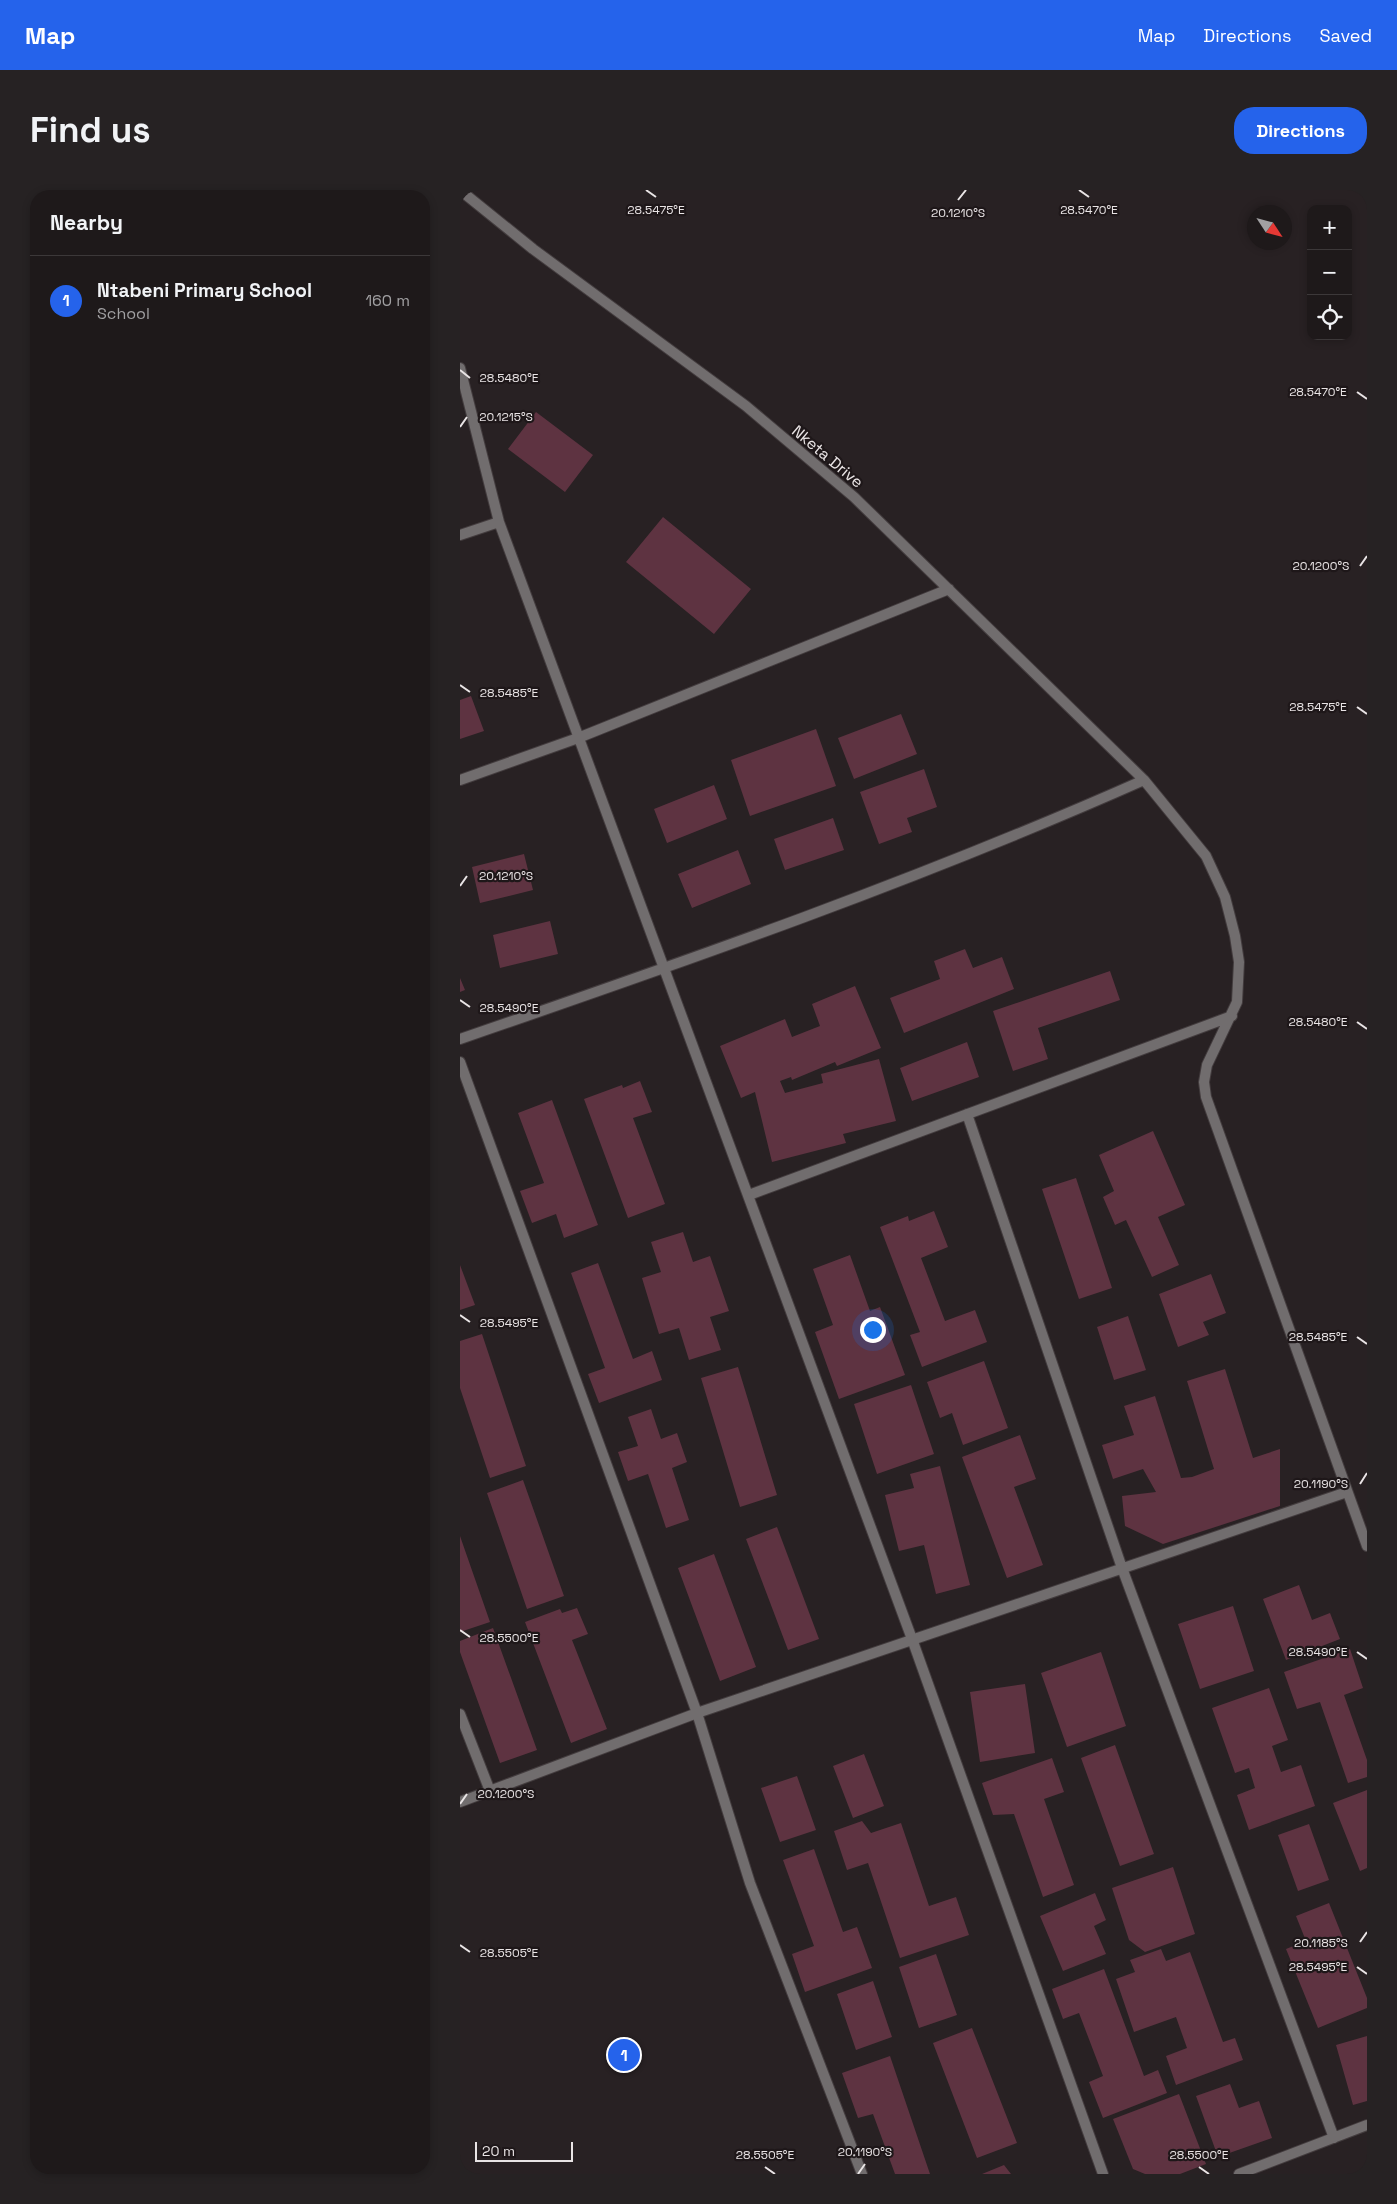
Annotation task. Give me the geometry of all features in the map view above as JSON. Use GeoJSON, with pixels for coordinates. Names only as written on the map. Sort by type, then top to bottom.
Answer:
{"type":"FeatureCollection","features":[{"type":"Feature","properties":{"kind":"street","name":"Nketa Drive"},"geometry":{"type":"LineString","coordinates":[[460,190],[533,249],[746,406],[854,497],[1144,780],[1206,856],[1225,897],[1235,936],[1239,962],[1237,1002],[1207,1066],[1204,1082],[1206,1097],[1367,1546]]}},
{"type":"Feature","properties":{"kind":"street"},"geometry":{"type":"LineString","coordinates":[[460,368],[499,522],[912,1639],[1103,2174]]}},
{"type":"Feature","properties":{"kind":"street"},"geometry":{"type":"LineString","coordinates":[[460,535],[499,522]]}},
{"type":"Feature","properties":{"kind":"street"},"geometry":{"type":"LineString","coordinates":[[460,780],[578,738],[949,589]]}},
{"type":"Feature","properties":{"kind":"street"},"geometry":{"type":"LineString","coordinates":[[460,1040],[665,969],[1038,827],[1144,780]]}},
{"type":"Feature","properties":{"kind":"street"},"geometry":{"type":"LineString","coordinates":[[749,1195],[1232,1016]]}},
{"type":"Feature","properties":{"kind":"street"},"geometry":{"type":"LineString","coordinates":[[460,1062],[697,1714],[750,1883],[862,2174]]}},
{"type":"Feature","properties":{"kind":"street"},"geometry":{"type":"LineString","coordinates":[[967,1114],[1122,1568],[1334,2138]]}},
{"type":"Feature","properties":{"kind":"street"},"geometry":{"type":"LineString","coordinates":[[460,1802],[697,1714],[1347,1492]]}},
{"type":"Feature","properties":{"kind":"street"},"geometry":{"type":"LineString","coordinates":[[460,1714],[490,1791]]}},
{"type":"Feature","properties":{"kind":"street"},"geometry":{"type":"LineString","coordinates":[[1240,2174],[1367,2125]]}},
{"type":"Feature","properties":{"kind":"building"},"geometry":{"type":"Polygon","coordinates":[[[536,412],[593,455],[565,492],[508,449],[536,412]]]}},
{"type":"Feature","properties":{"kind":"building"},"geometry":{"type":"Polygon","coordinates":[[[663,517],[751,589],[714,634],[626,562],[663,517]]]}},
{"type":"Feature","properties":{"kind":"building"},"geometry":{"type":"Polygon","coordinates":[[[471,696],[484,731],[460,739],[460,700],[471,696]]]}},
{"type":"Feature","properties":{"kind":"building"},"geometry":{"type":"Polygon","coordinates":[[[901,714],[917,754],[854,779],[838,738],[901,714]]]}},
{"type":"Feature","properties":{"kind":"building"},"geometry":{"type":"Polygon","coordinates":[[[816,729],[836,786],[750,816],[731,760],[816,729]]]}},
{"type":"Feature","properties":{"kind":"building"},"geometry":{"type":"Polygon","coordinates":[[[924,769],[937,807],[907,818],[912,832],[879,844],[860,792],[924,769]]]}},
{"type":"Feature","properties":{"kind":"building"},"geometry":{"type":"Polygon","coordinates":[[[714,785],[727,819],[667,843],[654,809],[714,785]]]}},
{"type":"Feature","properties":{"kind":"building"},"geometry":{"type":"Polygon","coordinates":[[[833,818],[844,850],[785,870],[774,839],[833,818]]]}},
{"type":"Feature","properties":{"kind":"building"},"geometry":{"type":"Polygon","coordinates":[[[738,850],[751,884],[692,908],[678,874],[738,850]]]}},
{"type":"Feature","properties":{"kind":"building"},"geometry":{"type":"Polygon","coordinates":[[[524,854],[533,890],[480,903],[472,867],[524,854]]]}},
{"type":"Feature","properties":{"kind":"building"},"geometry":{"type":"Polygon","coordinates":[[[550,921],[558,954],[500,968],[493,935],[550,921]]]}},
{"type":"Feature","properties":{"kind":"building"},"geometry":{"type":"Polygon","coordinates":[[[965,949],[973,968],[1002,957],[1014,989],[904,1033],[890,998],[940,979],[934,961],[965,949]]]}},
{"type":"Feature","properties":{"kind":"building"},"geometry":{"type":"Polygon","coordinates":[[[1110,971],[1120,1000],[1038,1028],[1048,1059],[1013,1071],[993,1011],[1110,971]]]}},
{"type":"Feature","properties":{"kind":"building"},"geometry":{"type":"Polygon","coordinates":[[[460,978],[465,990],[460,992],[460,978]]]}},
{"type":"Feature","properties":{"kind":"building"},"geometry":{"type":"Polygon","coordinates":[[[855,986],[881,1048],[837,1066],[835,1062],[792,1080],[791,1077],[780,1081],[785,1093],[823,1083],[821,1074],[879,1059],[896,1121],[843,1134],[846,1143],[772,1162],[755,1092],[741,1098],[720,1046],[785,1019],[792,1037],[820,1026],[812,1004],[855,986]]]}},
{"type":"Feature","properties":{"kind":"building"},"geometry":{"type":"Polygon","coordinates":[[[967,1042],[979,1077],[912,1101],[900,1068],[967,1042]]]}},
{"type":"Feature","properties":{"kind":"building"},"geometry":{"type":"Polygon","coordinates":[[[640,1081],[652,1112],[633,1118],[665,1204],[628,1218],[584,1099],[622,1085],[623,1088],[640,1081]]]}},
{"type":"Feature","properties":{"kind":"building"},"geometry":{"type":"Polygon","coordinates":[[[552,1100],[598,1225],[564,1238],[556,1214],[532,1223],[520,1191],[544,1183],[518,1113],[552,1100]]]}},
{"type":"Feature","properties":{"kind":"building"},"geometry":{"type":"Polygon","coordinates":[[[1153,1131],[1185,1205],[1158,1217],[1179,1265],[1152,1277],[1126,1220],[1115,1225],[1103,1197],[1114,1191],[1099,1155],[1153,1131]]]}},
{"type":"Feature","properties":{"kind":"building"},"geometry":{"type":"Polygon","coordinates":[[[1076,1178],[1112,1288],[1079,1299],[1042,1189],[1076,1178]]]}},
{"type":"Feature","properties":{"kind":"building"},"geometry":{"type":"Polygon","coordinates":[[[934,1211],[948,1247],[921,1258],[945,1321],[975,1310],[987,1342],[922,1367],[910,1335],[920,1332],[880,1227],[908,1216],[909,1221],[934,1211]]]}},
{"type":"Feature","properties":{"kind":"building"},"geometry":{"type":"Polygon","coordinates":[[[683,1232],[693,1262],[710,1256],[729,1311],[710,1317],[721,1350],[689,1360],[679,1328],[659,1334],[642,1278],[661,1272],[651,1242],[683,1232]]]}},
{"type":"Feature","properties":{"kind":"building"},"geometry":{"type":"Polygon","coordinates":[[[850,1255],[870,1311],[880,1307],[905,1375],[839,1399],[815,1332],[833,1325],[813,1269],[850,1255]]]}},
{"type":"Feature","properties":{"kind":"building"},"geometry":{"type":"Polygon","coordinates":[[[598,1263],[633,1359],[652,1351],[662,1380],[599,1403],[588,1374],[605,1368],[571,1273],[598,1263]]]}},
{"type":"Feature","properties":{"kind":"building"},"geometry":{"type":"Polygon","coordinates":[[[460,1265],[475,1305],[460,1310],[460,1265]]]}},
{"type":"Feature","properties":{"kind":"building"},"geometry":{"type":"Polygon","coordinates":[[[1211,1274],[1226,1313],[1203,1322],[1209,1335],[1178,1347],[1159,1294],[1211,1274]]]}},
{"type":"Feature","properties":{"kind":"building"},"geometry":{"type":"Polygon","coordinates":[[[1128,1316],[1146,1370],[1114,1380],[1097,1327],[1128,1316]]]}},
{"type":"Feature","properties":{"kind":"building"},"geometry":{"type":"Polygon","coordinates":[[[482,1334],[526,1466],[490,1478],[460,1388],[460,1341],[482,1334]]]}},
{"type":"Feature","properties":{"kind":"building"},"geometry":{"type":"Polygon","coordinates":[[[984,1361],[1008,1428],[963,1445],[952,1413],[940,1418],[927,1382],[984,1361]]]}},
{"type":"Feature","properties":{"kind":"building"},"geometry":{"type":"Polygon","coordinates":[[[738,1367],[777,1495],[740,1507],[701,1378],[738,1367]]]}},
{"type":"Feature","properties":{"kind":"building"},"geometry":{"type":"Polygon","coordinates":[[[1225,1369],[1253,1458],[1280,1449],[1280,1506],[1163,1544],[1125,1526],[1122,1496],[1156,1492],[1143,1469],[1113,1479],[1102,1445],[1134,1435],[1124,1406],[1155,1396],[1181,1478],[1192,1477],[1214,1469],[1187,1381],[1225,1369]]]}},
{"type":"Feature","properties":{"kind":"building"},"geometry":{"type":"Polygon","coordinates":[[[911,1385],[934,1454],[877,1474],[854,1404],[911,1385]]]}},
{"type":"Feature","properties":{"kind":"building"},"geometry":{"type":"Polygon","coordinates":[[[651,1409],[661,1439],[677,1433],[687,1462],[672,1468],[689,1520],[666,1528],[648,1474],[628,1481],[618,1452],[638,1446],[628,1417],[651,1409]]]}},
{"type":"Feature","properties":{"kind":"building"},"geometry":{"type":"Polygon","coordinates":[[[1020,1435],[1036,1479],[1014,1487],[1043,1565],[1007,1578],[962,1457],[1020,1435]]]}},
{"type":"Feature","properties":{"kind":"building"},"geometry":{"type":"Polygon","coordinates":[[[940,1466],[970,1585],[936,1594],[924,1545],[899,1551],[885,1495],[914,1488],[910,1474],[940,1466]]]}},
{"type":"Feature","properties":{"kind":"building"},"geometry":{"type":"Polygon","coordinates":[[[523,1480],[564,1596],[527,1609],[487,1493],[523,1480]]]}},
{"type":"Feature","properties":{"kind":"building"},"geometry":{"type":"Polygon","coordinates":[[[777,1527],[819,1639],[788,1650],[746,1539],[777,1527]]]}},
{"type":"Feature","properties":{"kind":"building"},"geometry":{"type":"Polygon","coordinates":[[[460,1536],[490,1622],[460,1632],[460,1536]]]}},
{"type":"Feature","properties":{"kind":"building"},"geometry":{"type":"Polygon","coordinates":[[[714,1554],[756,1667],[720,1681],[678,1568],[714,1554]]]}},
{"type":"Feature","properties":{"kind":"building"},"geometry":{"type":"Polygon","coordinates":[[[1299,1585],[1312,1620],[1330,1613],[1340,1639],[1286,1660],[1263,1599],[1299,1585]]]}},
{"type":"Feature","properties":{"kind":"building"},"geometry":{"type":"Polygon","coordinates":[[[1233,1606],[1254,1671],[1200,1689],[1178,1624],[1233,1606]]]}},
{"type":"Feature","properties":{"kind":"building"},"geometry":{"type":"Polygon","coordinates":[[[577,1608],[588,1634],[572,1640],[607,1729],[571,1743],[525,1622],[560,1609],[562,1613],[577,1608]]]}},
{"type":"Feature","properties":{"kind":"building"},"geometry":{"type":"Polygon","coordinates":[[[493,1628],[537,1750],[500,1763],[460,1652],[460,1641],[493,1628]]]}},
{"type":"Feature","properties":{"kind":"building"},"geometry":{"type":"Polygon","coordinates":[[[1350,1649],[1363,1688],[1344,1695],[1367,1760],[1367,1777],[1348,1783],[1320,1702],[1297,1709],[1284,1672],[1350,1649]]]}},
{"type":"Feature","properties":{"kind":"building"},"geometry":{"type":"Polygon","coordinates":[[[1101,1652],[1126,1726],[1067,1747],[1041,1673],[1101,1652]]]}},
{"type":"Feature","properties":{"kind":"building"},"geometry":{"type":"Polygon","coordinates":[[[1025,1684],[1035,1753],[980,1762],[970,1692],[1025,1684]]]}},
{"type":"Feature","properties":{"kind":"building"},"geometry":{"type":"Polygon","coordinates":[[[1269,1688],[1288,1740],[1272,1746],[1281,1772],[1301,1765],[1315,1806],[1249,1830],[1237,1795],[1255,1788],[1249,1768],[1235,1773],[1212,1708],[1269,1688]]]}},
{"type":"Feature","properties":{"kind":"building"},"geometry":{"type":"Polygon","coordinates":[[[1115,1745],[1154,1854],[1120,1866],[1081,1758],[1115,1745]]]}},
{"type":"Feature","properties":{"kind":"building"},"geometry":{"type":"Polygon","coordinates":[[[864,1754],[884,1806],[853,1818],[833,1766],[864,1754]]]}},
{"type":"Feature","properties":{"kind":"building"},"geometry":{"type":"Polygon","coordinates":[[[1052,1758],[1064,1792],[1044,1799],[1074,1885],[1043,1897],[1014,1814],[993,1815],[982,1783],[1052,1758]]]}},
{"type":"Feature","properties":{"kind":"building"},"geometry":{"type":"Polygon","coordinates":[[[797,1776],[816,1830],[780,1842],[761,1788],[797,1776]]]}},
{"type":"Feature","properties":{"kind":"building"},"geometry":{"type":"Polygon","coordinates":[[[1367,1790],[1367,1868],[1360,1871],[1333,1803],[1367,1790]]]}},
{"type":"Feature","properties":{"kind":"building"},"geometry":{"type":"Polygon","coordinates":[[[862,1821],[871,1833],[901,1823],[929,1906],[956,1897],[969,1935],[900,1958],[868,1863],[847,1870],[834,1831],[862,1821]]]}},
{"type":"Feature","properties":{"kind":"building"},"geometry":{"type":"Polygon","coordinates":[[[1309,1824],[1329,1880],[1298,1891],[1278,1835],[1309,1824]]]}},
{"type":"Feature","properties":{"kind":"building"},"geometry":{"type":"Polygon","coordinates":[[[814,1849],[843,1932],[857,1927],[872,1968],[805,1992],[792,1954],[814,1946],[783,1860],[814,1849]]]}},
{"type":"Feature","properties":{"kind":"building"},"geometry":{"type":"Polygon","coordinates":[[[1173,1867],[1195,1934],[1145,1952],[1129,1940],[1112,1888],[1173,1867]]]}},
{"type":"Feature","properties":{"kind":"building"},"geometry":{"type":"Polygon","coordinates":[[[1095,1893],[1106,1920],[1094,1926],[1106,1954],[1063,1971],[1040,1916],[1095,1893]]]}},
{"type":"Feature","properties":{"kind":"building"},"geometry":{"type":"Polygon","coordinates":[[[1329,1903],[1367,1998],[1367,2008],[1318,2028],[1286,1949],[1306,1941],[1296,1916],[1329,1903]]]}},
{"type":"Feature","properties":{"kind":"building"},"geometry":{"type":"Polygon","coordinates":[[[1161,1949],[1166,1961],[1190,1952],[1223,2042],[1235,2038],[1243,2060],[1176,2085],[1166,2056],[1187,2048],[1176,2017],[1134,2032],[1116,1979],[1135,1972],[1130,1960],[1161,1949]]]}},
{"type":"Feature","properties":{"kind":"building"},"geometry":{"type":"Polygon","coordinates":[[[936,1954],[957,2015],[919,2028],[899,1967],[936,1954]]]}},
{"type":"Feature","properties":{"kind":"building"},"geometry":{"type":"Polygon","coordinates":[[[1104,1969],[1144,2076],[1158,2070],[1167,2093],[1103,2118],[1089,2082],[1103,2076],[1079,2013],[1063,2019],[1052,1989],[1104,1969]]]}},
{"type":"Feature","properties":{"kind":"building"},"geometry":{"type":"Polygon","coordinates":[[[873,1981],[892,2037],[856,2050],[837,1994],[873,1981]]]}},
{"type":"Feature","properties":{"kind":"building"},"geometry":{"type":"Polygon","coordinates":[[[972,2028],[1017,2143],[977,2158],[933,2043],[972,2028]]]}},
{"type":"Feature","properties":{"kind":"building"},"geometry":{"type":"Polygon","coordinates":[[[1367,2036],[1367,2101],[1353,2105],[1336,2045],[1367,2036]]]}},
{"type":"Feature","properties":{"kind":"building"},"geometry":{"type":"Polygon","coordinates":[[[890,2056],[930,2174],[895,2174],[873,2114],[858,2118],[842,2073],[890,2056]]]}},
{"type":"Feature","properties":{"kind":"building"},"geometry":{"type":"Polygon","coordinates":[[[1230,2084],[1239,2108],[1259,2101],[1272,2138],[1218,2157],[1196,2096],[1230,2084]]]}},
{"type":"Feature","properties":{"kind":"building"},"geometry":{"type":"Polygon","coordinates":[[[1179,2094],[1206,2164],[1180,2174],[1145,2174],[1133,2169],[1113,2119],[1179,2094]]]}},
{"type":"Feature","properties":{"kind":"building"},"geometry":{"type":"Polygon","coordinates":[[[1004,2165],[1011,2174],[982,2174],[1004,2165]]]}},
{"type":"Feature","properties":{"kind":"place","name":"Ntabeni Primary School"},"geometry":{"type":"Point","coordinates":[624,2055]}}]}
